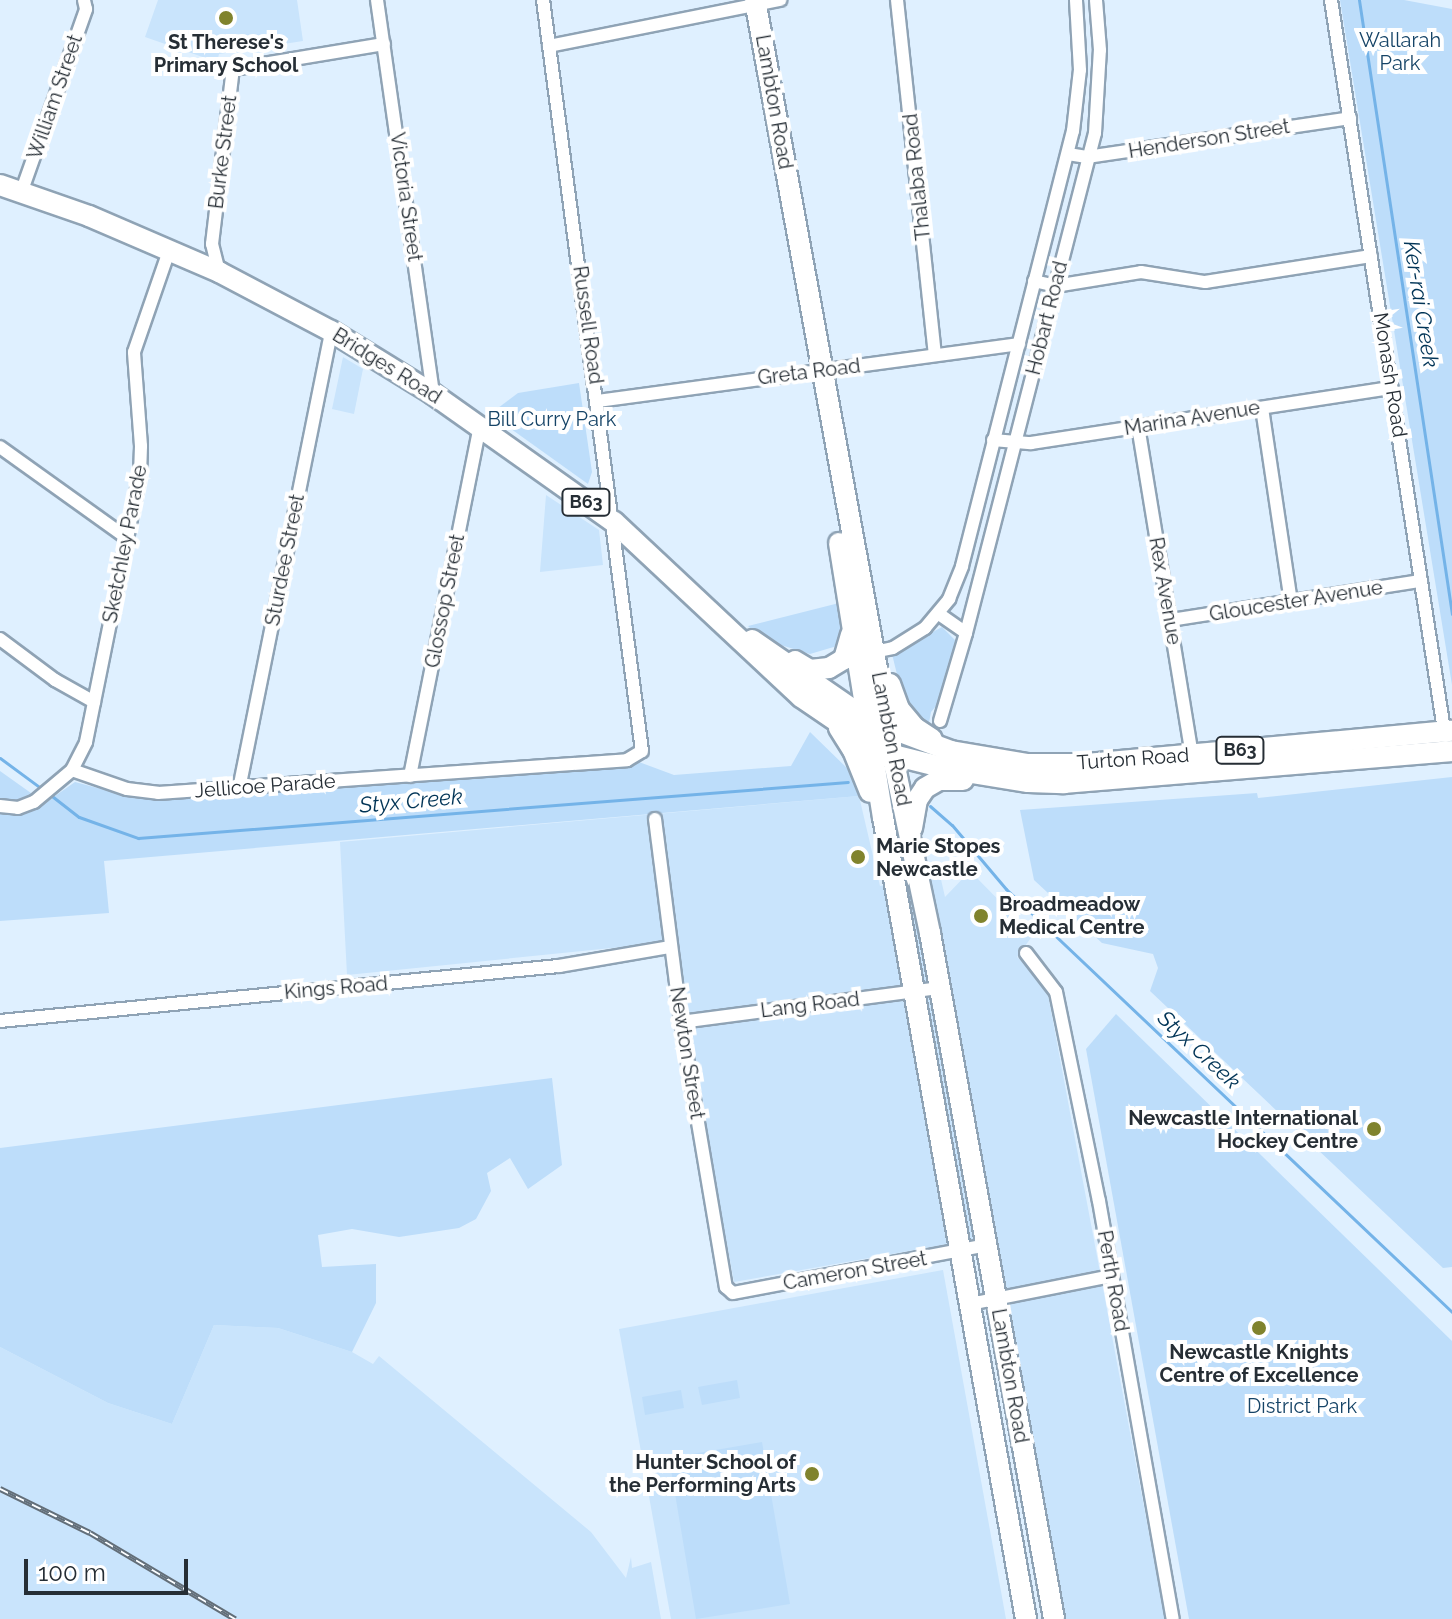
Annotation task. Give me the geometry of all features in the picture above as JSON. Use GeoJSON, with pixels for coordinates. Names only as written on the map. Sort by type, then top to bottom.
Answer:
{"type":"FeatureCollection","features":[{"type":"Feature","properties":{"kind":"main road","name":"Lambton Road"},"geometry":{"type":"LineString","coordinates":[[749,3],[815,370],[940,988],[1054,1619]]}},
{"type":"Feature","properties":{"kind":"main road","name":"Bridges Road"},"geometry":{"type":"LineString","coordinates":[[0,185],[89,216],[219,272],[331,331],[433,394],[614,522],[728,625],[773,672],[833,721],[893,755]]}},
{"type":"Feature","properties":{"kind":"main road","name":"Lambton Road"},"geometry":{"type":"LineString","coordinates":[[815,370],[883,817],[1026,1619]]}},
{"type":"Feature","properties":{"kind":"main road"},"geometry":{"type":"LineString","coordinates":[[780,657],[788,657],[810,670],[840,662],[850,647],[852,619]]}},
{"type":"Feature","properties":{"kind":"main road","name":"Bridges Road"},"geometry":{"type":"LineString","coordinates":[[728,625],[780,657],[868,720]]}},
{"type":"Feature","properties":{"kind":"main road"},"geometry":{"type":"LineString","coordinates":[[874,652],[885,669],[899,709],[922,734],[951,751]]}},
{"type":"Feature","properties":{"kind":"main road","name":"Turton Road"},"geometry":{"type":"LineString","coordinates":[[868,720],[951,751],[1046,764],[1449,741]]}},
{"type":"Feature","properties":{"kind":"main road"},"geometry":{"type":"LineString","coordinates":[[833,721],[849,742],[883,817]]}},
{"type":"Feature","properties":{"kind":"main road","name":"Turton Road"},"geometry":{"type":"LineString","coordinates":[[893,755],[953,770],[1009,779],[1088,782],[1449,741]]}},
{"type":"Feature","properties":{"kind":"main road"},"geometry":{"type":"LineString","coordinates":[[910,834],[917,800],[933,782],[951,778],[997,785],[1009,779]]}},
{"type":"Feature","properties":{"kind":"street","name":"William Street"},"geometry":{"type":"LineString","coordinates":[[21,193],[86,9],[84,0]]}},
{"type":"Feature","properties":{"kind":"street","name":"Victoria Street"},"geometry":{"type":"LineString","coordinates":[[377,0],[433,394]]}},
{"type":"Feature","properties":{"kind":"street","name":"Russell Road"},"geometry":{"type":"LineString","coordinates":[[543,0],[644,745]]}},
{"type":"Feature","properties":{"kind":"street"},"geometry":{"type":"LineString","coordinates":[[549,46],[749,3],[780,0]]}},
{"type":"Feature","properties":{"kind":"street","name":"Thalaba Road"},"geometry":{"type":"LineString","coordinates":[[897,0],[935,355]]}},
{"type":"Feature","properties":{"kind":"street","name":"Hobart Road"},"geometry":{"type":"LineString","coordinates":[[874,652],[893,648],[939,614],[962,566],[1068,154],[1080,70],[1076,0]]}},
{"type":"Feature","properties":{"kind":"street","name":"Hobart Road"},"geometry":{"type":"LineString","coordinates":[[940,721],[966,633],[1087,157],[1099,101],[1099,12],[1096,0]]}},
{"type":"Feature","properties":{"kind":"street","name":"Monash Road"},"geometry":{"type":"LineString","coordinates":[[1331,0],[1421,581],[1449,741]]}},
{"type":"Feature","properties":{"kind":"street","name":"Burke Street"},"geometry":{"type":"LineString","coordinates":[[219,272],[212,244],[233,69],[384,44]]}},
{"type":"Feature","properties":{"kind":"street","name":"Henderson Street"},"geometry":{"type":"LineString","coordinates":[[1068,154],[1087,157],[1350,118]]}},
{"type":"Feature","properties":{"kind":"street"},"geometry":{"type":"LineString","coordinates":[[194,261],[212,244]]}},
{"type":"Feature","properties":{"kind":"street","name":"Sketchley Parade"},"geometry":{"type":"LineString","coordinates":[[0,806],[18,808],[34,802],[72,770],[86,742],[141,460],[134,352],[169,251]]}},
{"type":"Feature","properties":{"kind":"street"},"geometry":{"type":"LineString","coordinates":[[1034,281],[1055,286],[1141,272],[1205,282],[1371,256]]}},
{"type":"Feature","properties":{"kind":"street","name":"Sturdee Street"},"geometry":{"type":"LineString","coordinates":[[239,789],[331,331]]}},
{"type":"Feature","properties":{"kind":"street","name":"Greta Road"},"geometry":{"type":"LineString","coordinates":[[598,401],[1019,344]]}},
{"type":"Feature","properties":{"kind":"street","name":"Marina Avenue"},"geometry":{"type":"LineString","coordinates":[[993,440],[1014,444],[1392,388]]}},
{"type":"Feature","properties":{"kind":"street"},"geometry":{"type":"LineString","coordinates":[[1262,408],[1291,602]]}},
{"type":"Feature","properties":{"kind":"street","name":"Glossop Street"},"geometry":{"type":"LineString","coordinates":[[410,776],[480,426]]}},
{"type":"Feature","properties":{"kind":"street","name":"Rex Avenue"},"geometry":{"type":"LineString","coordinates":[[1138,426],[1192,755]]}},
{"type":"Feature","properties":{"kind":"street"},"geometry":{"type":"LineString","coordinates":[[0,447],[127,538]]}},
{"type":"Feature","properties":{"kind":"street","name":"Gloucester Avenue"},"geometry":{"type":"LineString","coordinates":[[1171,620],[1421,581]]}},
{"type":"Feature","properties":{"kind":"street"},"geometry":{"type":"LineString","coordinates":[[939,614],[966,633]]}},
{"type":"Feature","properties":{"kind":"street"},"geometry":{"type":"LineString","coordinates":[[0,639],[55,680],[94,702]]}},
{"type":"Feature","properties":{"kind":"street","name":"Jellicoe Parade"},"geometry":{"type":"LineString","coordinates":[[72,770],[143,792],[239,789],[634,759],[644,745]]}},
{"type":"Feature","properties":{"kind":"street","name":"Newton Street"},"geometry":{"type":"LineString","coordinates":[[655,819],[681,1022],[726,1287]]}},
{"type":"Feature","properties":{"kind":"street","name":"Kings Road"},"geometry":{"type":"LineString","coordinates":[[0,1021],[559,966],[670,947]]}},
{"type":"Feature","properties":{"kind":"street","name":"Perth Road"},"geometry":{"type":"LineString","coordinates":[[1026,953],[1056,992],[1112,1276],[1173,1619]]}},
{"type":"Feature","properties":{"kind":"street","name":"Lang Road"},"geometry":{"type":"LineString","coordinates":[[681,1022],[940,988]]}},
{"type":"Feature","properties":{"kind":"street","name":"Cameron Street"},"geometry":{"type":"LineString","coordinates":[[726,1287],[733,1293],[986,1245]]}},
{"type":"Feature","properties":{"kind":"street"},"geometry":{"type":"LineString","coordinates":[[970,1304],[1112,1276]]}},
{"type":"Feature","properties":{"kind":"shaded area","name":"St Therese's Primary School"},"geometry":{"type":"Polygon","coordinates":[[[158,0],[297,0],[303,41],[219,54],[217,62],[145,37],[158,0]]]}},
{"type":"Feature","properties":{"kind":"shaded area"},"geometry":{"type":"Polygon","coordinates":[[[343,357],[363,369],[354,414],[332,409],[343,357]]]}},
{"type":"Feature","properties":{"kind":"shaded area"},"geometry":{"type":"Polygon","coordinates":[[[546,495],[599,530],[603,565],[540,572],[546,495]]]}},
{"type":"Feature","properties":{"kind":"shaded area"},"geometry":{"type":"Polygon","coordinates":[[[859,796],[880,886],[940,875],[945,897],[970,871],[1033,935],[1017,957],[1046,984],[1165,1619],[1062,1619],[993,1236],[734,1282],[671,942],[347,975],[340,842],[859,796]]]}},
{"type":"Feature","properties":{"kind":"shaded area","name":"Hunter School of the Performing Arts"},"geometry":{"type":"Polygon","coordinates":[[[943,1270],[1006,1619],[671,1619],[619,1329],[943,1270]]]}},
{"type":"Feature","properties":{"kind":"shaded area"},"geometry":{"type":"Polygon","coordinates":[[[214,1325],[278,1328],[352,1352],[373,1364],[379,1356],[591,1532],[626,1578],[631,1557],[632,1568],[651,1562],[661,1619],[0,1619],[0,1347],[108,1403],[172,1424],[214,1325]]]}},
{"type":"Feature","properties":{"kind":"green space","name":"Wallarah Park"},"geometry":{"type":"Polygon","coordinates":[[[1340,0],[1404,0],[1452,9],[1452,685],[1340,0]]]}},
{"type":"Feature","properties":{"kind":"green space","name":"Bill Curry Park"},"geometry":{"type":"Polygon","coordinates":[[[579,383],[592,472],[588,484],[490,414],[518,393],[579,383]]]}},
{"type":"Feature","properties":{"kind":"green space"},"geometry":{"type":"Polygon","coordinates":[[[843,602],[848,618],[837,646],[810,654],[761,639],[748,626],[843,602]]]}},
{"type":"Feature","properties":{"kind":"green space"},"geometry":{"type":"Polygon","coordinates":[[[942,627],[956,641],[942,699],[931,712],[928,728],[904,703],[892,654],[942,627]]]}},
{"type":"Feature","properties":{"kind":"green space"},"geometry":{"type":"Polygon","coordinates":[[[810,732],[849,770],[859,796],[104,861],[109,913],[0,921],[0,771],[45,803],[75,782],[139,799],[639,762],[674,775],[791,766],[810,732]]]}},
{"type":"Feature","properties":{"kind":"green space","name":"Newcastle International Hockey Centre"},"geometry":{"type":"Polygon","coordinates":[[[1452,777],[1452,1267],[1443,1268],[1150,991],[1158,968],[1153,954],[1102,943],[1034,880],[1020,810],[1257,793],[1258,798],[1452,777]]]}},
{"type":"Feature","properties":{"kind":"green space","name":"District Park"},"geometry":{"type":"Polygon","coordinates":[[[1116,1014],[1452,1341],[1452,1619],[1189,1619],[1086,1049],[1116,1014]]]}},
{"type":"Feature","properties":{"kind":"green space"},"geometry":{"type":"Polygon","coordinates":[[[552,1078],[562,1165],[528,1189],[510,1158],[487,1173],[491,1191],[476,1219],[459,1228],[399,1237],[352,1229],[318,1235],[322,1267],[376,1264],[376,1303],[352,1352],[278,1328],[214,1325],[172,1424],[108,1403],[0,1347],[0,1148],[552,1078]]]}},
{"type":"Feature","properties":{"kind":"green space"},"geometry":{"type":"Polygon","coordinates":[[[737,1380],[740,1398],[702,1405],[698,1387],[737,1380]]]}},
{"type":"Feature","properties":{"kind":"green space"},"geometry":{"type":"Polygon","coordinates":[[[681,1390],[684,1408],[645,1415],[642,1397],[681,1390]]]}},
{"type":"Feature","properties":{"kind":"green space"},"geometry":{"type":"Polygon","coordinates":[[[762,1442],[790,1604],[696,1619],[669,1458],[762,1442]]]}},
{"type":"Feature","properties":{"kind":"waterway","name":"Ker-rai Creek"},"geometry":{"type":"LineString","coordinates":[[1359,0],[1452,614]]}},
{"type":"Feature","properties":{"kind":"waterway","name":"Styx Creek"},"geometry":{"type":"LineString","coordinates":[[0,758],[42,789]]}},
{"type":"Feature","properties":{"kind":"waterway","name":"Styx Creek"},"geometry":{"type":"LineString","coordinates":[[48,793],[79,817],[138,838],[848,782]]}},
{"type":"Feature","properties":{"kind":"waterway","name":"Styx Creek"},"geometry":{"type":"LineString","coordinates":[[930,806],[952,825],[1006,889],[1452,1312]]}},
{"type":"Feature","properties":{"kind":"railway"},"geometry":{"type":"LineString","coordinates":[[0,1489],[90,1533],[235,1619]]}},
{"type":"Feature","properties":{"kind":"place","name":"St Therese's Primary School"},"geometry":{"type":"Point","coordinates":[226,18]}},
{"type":"Feature","properties":{"kind":"place","name":"Marie Stopes Newcastle"},"geometry":{"type":"Point","coordinates":[858,857]}},
{"type":"Feature","properties":{"kind":"place","name":"Broadmeadow Medical Centre"},"geometry":{"type":"Point","coordinates":[981,916]}},
{"type":"Feature","properties":{"kind":"place","name":"Newcastle International Hockey Centre"},"geometry":{"type":"Point","coordinates":[1374,1129]}},
{"type":"Feature","properties":{"kind":"place","name":"Newcastle Knights Centre of Excellence"},"geometry":{"type":"Point","coordinates":[1259,1328]}},
{"type":"Feature","properties":{"kind":"place","name":"Hunter School of the Performing Arts"},"geometry":{"type":"Point","coordinates":[812,1474]}}]}
